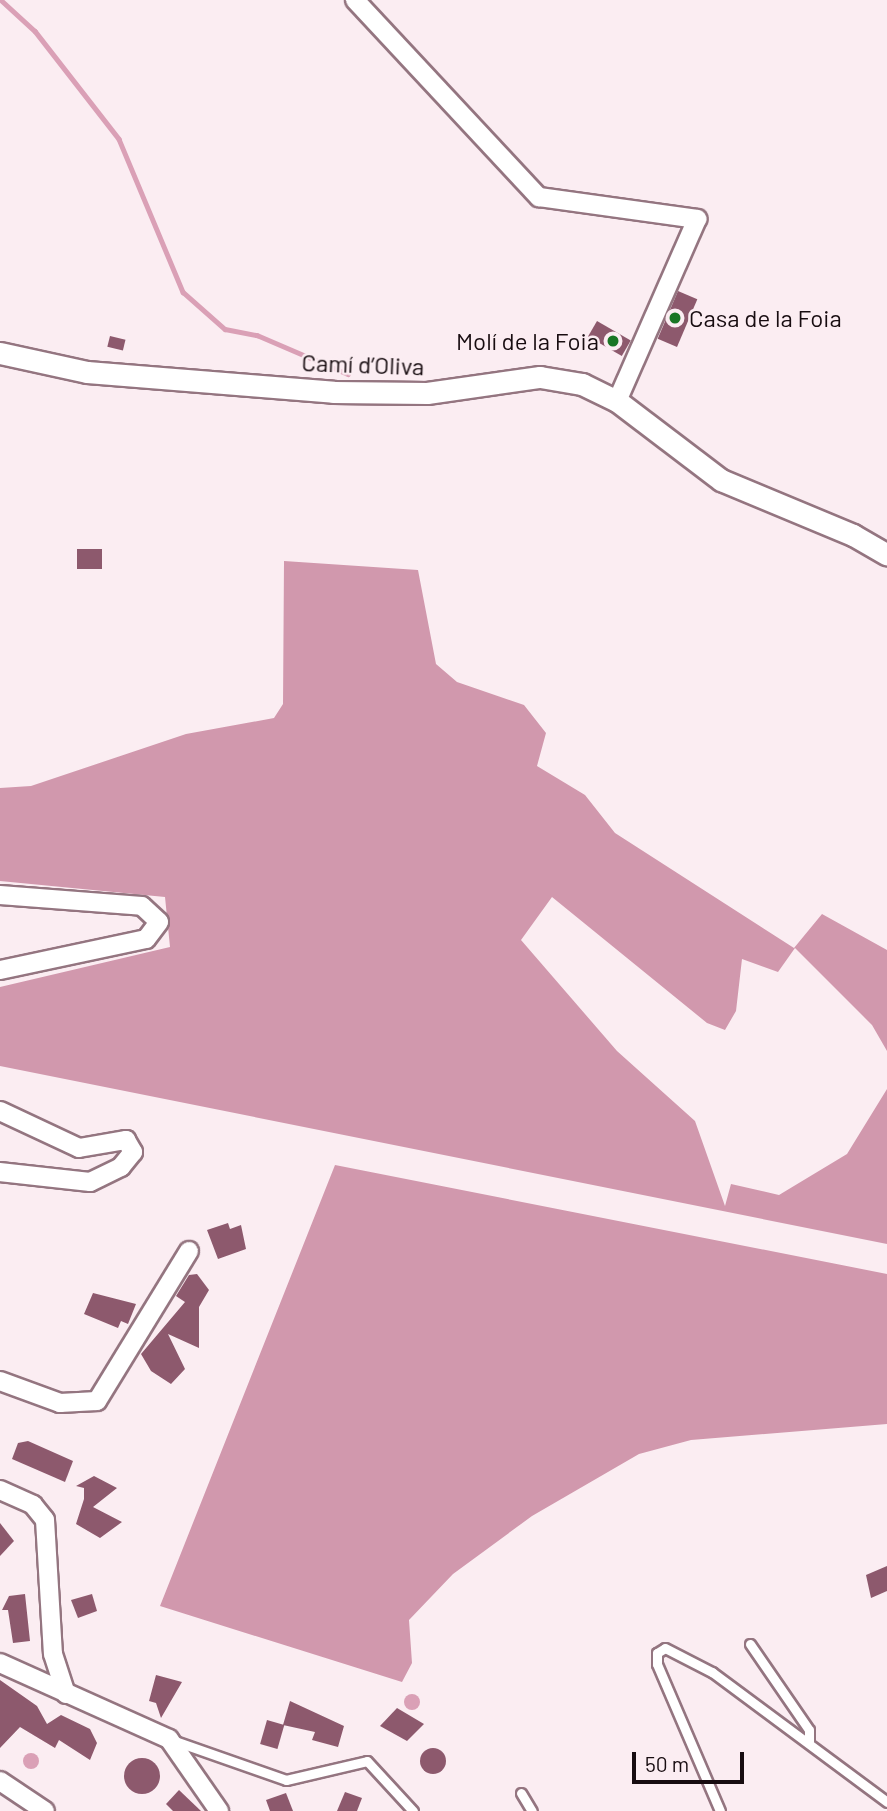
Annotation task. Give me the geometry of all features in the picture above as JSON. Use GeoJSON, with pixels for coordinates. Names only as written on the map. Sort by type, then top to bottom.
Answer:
{"type":"FeatureCollection","features":[{"type":"Feature","properties":{"kind":"street"},"geometry":{"type":"LineString","coordinates":[[355,0],[539,197],[697,219],[617,401]]}},
{"type":"Feature","properties":{"kind":"street","name":"Camí d’Oliva"},"geometry":{"type":"LineString","coordinates":[[0,353],[97,373],[360,393],[427,393],[540,377],[582,384],[617,401],[721,480],[853,535],[887,555]]}},
{"type":"Feature","properties":{"kind":"street"},"geometry":{"type":"LineString","coordinates":[[0,895],[142,906],[159,922],[146,939],[0,970]]}},
{"type":"Feature","properties":{"kind":"street"},"geometry":{"type":"LineString","coordinates":[[0,1111],[79,1147],[126,1140],[133,1152],[121,1167],[90,1182],[0,1172]]}},
{"type":"Feature","properties":{"kind":"street"},"geometry":{"type":"LineString","coordinates":[[0,1381],[60,1403],[97,1401],[189,1251]]}},
{"type":"Feature","properties":{"kind":"street"},"geometry":{"type":"LineString","coordinates":[[0,1490],[33,1504],[45,1520],[53,1654],[66,1694]]}},
{"type":"Feature","properties":{"kind":"street"},"geometry":{"type":"LineString","coordinates":[[0,1663],[169,1739],[219,1811]]}},
{"type":"Feature","properties":{"kind":"street"},"geometry":{"type":"LineString","coordinates":[[0,1781],[45,1811]]}},
{"type":"Feature","properties":{"kind":"lane"},"geometry":{"type":"LineString","coordinates":[[750,1644],[809,1730],[809,1742]]}},
{"type":"Feature","properties":{"kind":"lane"},"geometry":{"type":"LineString","coordinates":[[720,1811],[657,1664],[661,1650],[682,1652],[809,1742],[887,1802]]}},
{"type":"Feature","properties":{"kind":"lane"},"geometry":{"type":"LineString","coordinates":[[169,1739],[286,1780],[367,1761],[413,1811]]}},
{"type":"Feature","properties":{"kind":"lane"},"geometry":{"type":"LineString","coordinates":[[521,1793],[532,1811]]}},
{"type":"Feature","properties":{"kind":"shaded area"},"geometry":{"type":"Polygon","coordinates":[[[284,561],[418,570],[436,664],[457,682],[524,705],[546,733],[537,766],[585,795],[615,833],[794,948],[822,914],[887,950],[887,1051],[872,1025],[795,948],[778,972],[742,959],[736,1011],[725,1030],[707,1023],[552,897],[521,940],[617,1051],[695,1121],[725,1206],[731,1184],[779,1195],[847,1154],[887,1089],[887,1244],[0,1066],[0,987],[170,947],[165,897],[0,881],[0,788],[31,786],[186,734],[274,718],[283,704],[284,561]]]}},
{"type":"Feature","properties":{"kind":"shaded area"},"geometry":{"type":"Polygon","coordinates":[[[335,1165],[887,1274],[887,1424],[691,1440],[639,1454],[532,1516],[453,1574],[409,1620],[412,1663],[402,1682],[160,1606],[335,1165]]]}},
{"type":"Feature","properties":{"kind":"shaded area"},"geometry":{"type":"Polygon","coordinates":[[[409,1694],[415,1694],[420,1702],[418,1708],[409,1710],[404,1705],[404,1699],[409,1694]]]}},
{"type":"Feature","properties":{"kind":"shaded area"},"geometry":{"type":"Polygon","coordinates":[[[28,1753],[34,1753],[39,1761],[37,1767],[28,1769],[23,1764],[23,1758],[28,1753]]]}},
{"type":"Feature","properties":{"kind":"building","name":"Casa de la Foia"},"geometry":{"type":"Polygon","coordinates":[[[678,291],[697,299],[677,347],[658,339],[678,291]]]}},
{"type":"Feature","properties":{"kind":"building","name":"Molí de la Foia"},"geometry":{"type":"Polygon","coordinates":[[[597,321],[631,340],[622,356],[588,337],[597,321]]]}},
{"type":"Feature","properties":{"kind":"building"},"geometry":{"type":"Polygon","coordinates":[[[110,336],[126,340],[123,351],[107,347],[110,336]]]}},
{"type":"Feature","properties":{"kind":"building"},"geometry":{"type":"Polygon","coordinates":[[[77,549],[102,549],[102,569],[77,569],[77,549]]]}},
{"type":"Feature","properties":{"kind":"building"},"geometry":{"type":"Polygon","coordinates":[[[228,1223],[230,1229],[241,1225],[246,1249],[218,1259],[207,1230],[228,1223]]]}},
{"type":"Feature","properties":{"kind":"building"},"geometry":{"type":"Polygon","coordinates":[[[197,1274],[209,1290],[199,1307],[199,1348],[168,1334],[185,1369],[171,1384],[151,1371],[141,1354],[185,1302],[176,1296],[189,1275],[197,1274]]]}},
{"type":"Feature","properties":{"kind":"building"},"geometry":{"type":"Polygon","coordinates":[[[93,1293],[136,1304],[128,1324],[121,1321],[118,1328],[84,1314],[93,1293]]]}},
{"type":"Feature","properties":{"kind":"building"},"geometry":{"type":"Polygon","coordinates":[[[28,1441],[73,1461],[65,1482],[12,1459],[18,1443],[28,1441]]]}},
{"type":"Feature","properties":{"kind":"building"},"geometry":{"type":"Polygon","coordinates":[[[94,1476],[117,1488],[93,1507],[122,1522],[100,1538],[76,1524],[84,1499],[84,1488],[76,1486],[94,1476]]]}},
{"type":"Feature","properties":{"kind":"building"},"geometry":{"type":"Polygon","coordinates":[[[0,1523],[14,1541],[0,1556],[0,1523]]]}},
{"type":"Feature","properties":{"kind":"building"},"geometry":{"type":"Polygon","coordinates":[[[887,1566],[887,1591],[871,1598],[866,1575],[887,1566]]]}},
{"type":"Feature","properties":{"kind":"building"},"geometry":{"type":"Polygon","coordinates":[[[25,1594],[30,1641],[13,1643],[8,1610],[2,1610],[9,1596],[25,1594]]]}},
{"type":"Feature","properties":{"kind":"building"},"geometry":{"type":"Polygon","coordinates":[[[92,1594],[97,1611],[78,1618],[71,1600],[92,1594]]]}},
{"type":"Feature","properties":{"kind":"building"},"geometry":{"type":"Polygon","coordinates":[[[156,1675],[182,1682],[161,1718],[156,1703],[149,1701],[156,1675]]]}},
{"type":"Feature","properties":{"kind":"building"},"geometry":{"type":"Polygon","coordinates":[[[0,1680],[37,1706],[47,1724],[61,1715],[90,1729],[97,1743],[90,1760],[59,1740],[55,1748],[20,1727],[0,1748],[0,1680]]]}},
{"type":"Feature","properties":{"kind":"building"},"geometry":{"type":"Polygon","coordinates":[[[290,1701],[344,1726],[338,1747],[312,1740],[315,1732],[283,1725],[290,1701]]]}},
{"type":"Feature","properties":{"kind":"building"},"geometry":{"type":"Polygon","coordinates":[[[397,1708],[424,1724],[407,1741],[380,1726],[397,1708]]]}},
{"type":"Feature","properties":{"kind":"building"},"geometry":{"type":"Polygon","coordinates":[[[267,1720],[284,1725],[277,1749],[260,1744],[267,1720]]]}},
{"type":"Feature","properties":{"kind":"building"},"geometry":{"type":"Polygon","coordinates":[[[433,1748],[443,1751],[446,1761],[443,1771],[433,1774],[423,1771],[420,1761],[423,1751],[433,1748]]]}},
{"type":"Feature","properties":{"kind":"building"},"geometry":{"type":"Polygon","coordinates":[[[142,1758],[154,1764],[160,1776],[154,1788],[142,1794],[130,1788],[124,1776],[130,1764],[142,1758]]]}},
{"type":"Feature","properties":{"kind":"building"},"geometry":{"type":"Polygon","coordinates":[[[179,1790],[201,1811],[173,1811],[166,1804],[179,1790]]]}},
{"type":"Feature","properties":{"kind":"building"},"geometry":{"type":"Polygon","coordinates":[[[345,1792],[362,1798],[357,1811],[337,1811],[345,1792]]]}},
{"type":"Feature","properties":{"kind":"building"},"geometry":{"type":"Polygon","coordinates":[[[286,1793],[293,1811],[270,1811],[266,1800],[286,1793]]]}},
{"type":"Feature","properties":{"kind":"waterway"},"geometry":{"type":"LineString","coordinates":[[1,0],[35,31],[119,139],[183,292],[225,329],[257,335],[348,374]]}},
{"type":"Feature","properties":{"kind":"place","name":"Casa de la Foia"},"geometry":{"type":"Point","coordinates":[675,318]}},
{"type":"Feature","properties":{"kind":"place","name":"Molí de la Foia"},"geometry":{"type":"Point","coordinates":[613,341]}}]}
